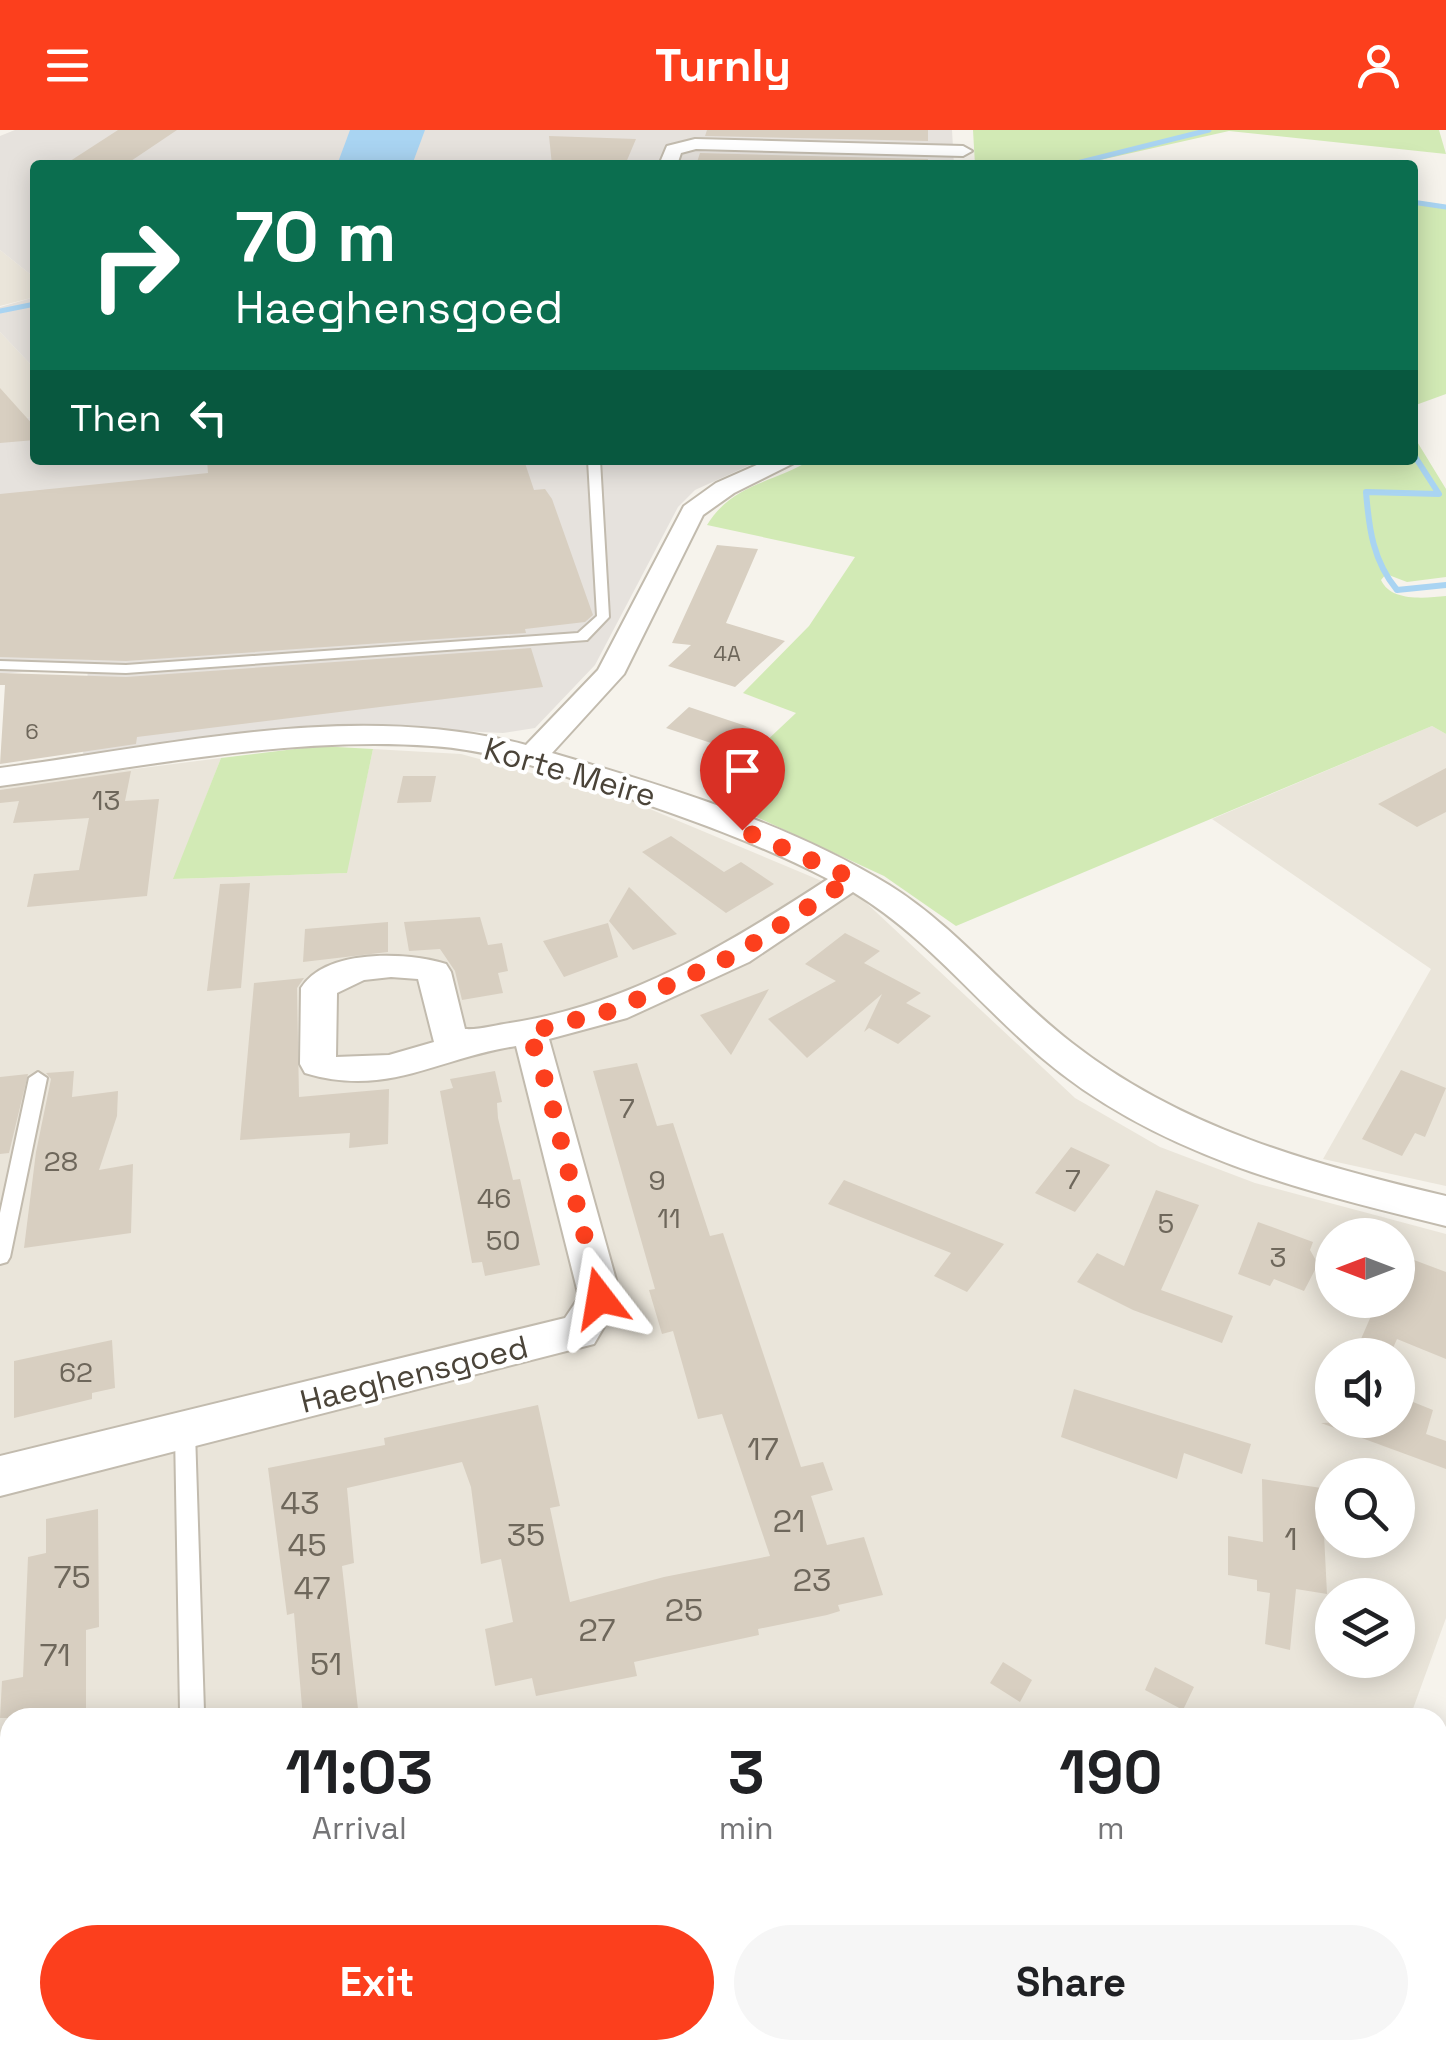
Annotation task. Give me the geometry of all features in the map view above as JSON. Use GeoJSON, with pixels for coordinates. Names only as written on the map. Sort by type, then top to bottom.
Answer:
{"type":"FeatureCollection","features":[{"type":"Feature","properties":{"kind":"street"},"geometry":{"type":"LineString","coordinates":[[670,160],[674,150],[695,144],[963,158],[962,130]]}},
{"type":"Feature","properties":{"kind":"street"},"geometry":{"type":"LineString","coordinates":[[532,755],[610,674],[693,511],[726,488],[777,465]]}},
{"type":"Feature","properties":{"kind":"street","name":"Korte Meire"},"geometry":{"type":"LineString","coordinates":[[0,776],[320,737],[434,737],[532,755],[706,814],[852,878],[929,929],[1054,1049],[1141,1109],[1192,1137],[1254,1160],[1446,1211]]}},
{"type":"Feature","properties":{"kind":"street"},"geometry":{"type":"LineString","coordinates":[[463,1044],[614,1010],[737,954],[852,878]]}},
{"type":"Feature","properties":{"kind":"street","name":"Haeghensgoed"},"geometry":{"type":"LineString","coordinates":[[0,1476],[578,1332],[600,1298],[548,1089],[529,1032]]}},
{"type":"Feature","properties":{"kind":"lane"},"geometry":{"type":"LineString","coordinates":[[0,665],[126,669],[582,636],[603,617],[594,465]]}},
{"type":"Feature","properties":{"kind":"lane"},"geometry":{"type":"LineString","coordinates":[[0,1257],[38,1078]]}},
{"type":"Feature","properties":{"kind":"lane"},"geometry":{"type":"LineString","coordinates":[[185,1432],[192,1708]]}},
{"type":"Feature","properties":{"kind":"shaded area"},"geometry":{"type":"Polygon","coordinates":[[[15,130],[952,130],[954,160],[30,160],[30,274],[0,250],[0,136],[15,130]]]}},
{"type":"Feature","properties":{"kind":"shaded area"},"geometry":{"type":"Polygon","coordinates":[[[0,250],[30,274],[30,298],[0,306],[0,250]]]}},
{"type":"Feature","properties":{"kind":"shaded area"},"geometry":{"type":"Polygon","coordinates":[[[30,298],[30,364],[0,332],[0,307],[30,298]]]}},
{"type":"Feature","properties":{"kind":"shaded area"},"geometry":{"type":"Polygon","coordinates":[[[0,332],[30,364],[30,417],[0,424],[0,332]]]}},
{"type":"Feature","properties":{"kind":"shaded area"},"geometry":{"type":"Polygon","coordinates":[[[30,417],[30,465],[750,465],[695,490],[678,507],[595,665],[535,728],[503,733],[334,725],[83,755],[88,666],[0,674],[0,424],[30,417]]]}},
{"type":"Feature","properties":{"kind":"shaded area"},"geometry":{"type":"Polygon","coordinates":[[[1432,726],[1446,734],[1446,1186],[1323,1159],[1431,969],[1212,819],[1432,726]]]}},
{"type":"Feature","properties":{"kind":"shaded area"},"geometry":{"type":"Polygon","coordinates":[[[373,749],[461,754],[626,799],[860,897],[1075,1098],[1160,1147],[1255,1183],[1386,1218],[1315,1218],[1315,1318],[1415,1318],[1415,1226],[1446,1234],[1446,1618],[1413,1708],[0,1708],[0,786],[221,758],[174,879],[346,873],[373,749]]]}},
{"type":"Feature","properties":{"kind":"green space"},"geometry":{"type":"Polygon","coordinates":[[[973,130],[1439,130],[1446,154],[1229,131],[1100,160],[975,160],[973,130]]]}},
{"type":"Feature","properties":{"kind":"green space"},"geometry":{"type":"Polygon","coordinates":[[[1418,201],[1446,206],[1446,394],[1418,404],[1418,201]]]}},
{"type":"Feature","properties":{"kind":"green space"},"geometry":{"type":"Polygon","coordinates":[[[1418,443],[1446,489],[1446,577],[1407,582],[1386,574],[1381,580],[1400,595],[1446,596],[1446,734],[1432,726],[956,926],[884,876],[709,795],[796,713],[743,693],[809,626],[855,557],[707,525],[717,511],[741,492],[796,468],[1418,465],[1418,443]]]}},
{"type":"Feature","properties":{"kind":"green space"},"geometry":{"type":"Polygon","coordinates":[[[319,746],[373,749],[347,873],[173,879],[221,758],[319,746]]]}},
{"type":"Feature","properties":{"kind":"water"},"geometry":{"type":"Polygon","coordinates":[[[350,130],[425,130],[414,160],[339,160],[350,130]]]}},
{"type":"Feature","properties":{"kind":"building"},"geometry":{"type":"Polygon","coordinates":[[[118,130],[177,130],[132,160],[72,160],[118,130]]]}},
{"type":"Feature","properties":{"kind":"building"},"geometry":{"type":"Polygon","coordinates":[[[707,130],[928,130],[928,141],[705,136],[707,130]]]}},
{"type":"Feature","properties":{"kind":"building"},"geometry":{"type":"Polygon","coordinates":[[[549,136],[636,139],[627,160],[551,160],[549,136]]]}},
{"type":"Feature","properties":{"kind":"building"},"geometry":{"type":"Polygon","coordinates":[[[700,153],[928,159],[928,160],[698,160],[700,153]]]}},
{"type":"Feature","properties":{"kind":"building"},"geometry":{"type":"Polygon","coordinates":[[[0,388],[30,421],[30,440],[0,443],[0,388]]]}},
{"type":"Feature","properties":{"kind":"building"},"geometry":{"type":"Polygon","coordinates":[[[207,465],[526,465],[534,490],[545,489],[552,499],[593,615],[585,622],[525,629],[526,633],[126,661],[0,657],[0,494],[208,473],[207,465]]]}},
{"type":"Feature","properties":{"kind":"building"},"geometry":{"type":"Polygon","coordinates":[[[717,545],[758,549],[726,623],[785,641],[735,687],[668,666],[691,645],[672,643],[717,545]]]}},
{"type":"Feature","properties":{"kind":"building"},"geometry":{"type":"Polygon","coordinates":[[[531,648],[543,687],[137,737],[136,744],[0,764],[5,685],[0,685],[0,673],[126,677],[531,648]]]}},
{"type":"Feature","properties":{"kind":"building"},"geometry":{"type":"Polygon","coordinates":[[[689,707],[759,732],[738,752],[666,728],[689,707]]]}},
{"type":"Feature","properties":{"kind":"building"},"geometry":{"type":"Polygon","coordinates":[[[1446,768],[1446,812],[1417,827],[1378,804],[1446,768]]]}},
{"type":"Feature","properties":{"kind":"building"},"geometry":{"type":"Polygon","coordinates":[[[131,771],[125,801],[159,799],[147,896],[27,907],[34,874],[79,870],[89,818],[13,823],[19,801],[0,803],[0,790],[131,771]]]}},
{"type":"Feature","properties":{"kind":"building"},"geometry":{"type":"Polygon","coordinates":[[[403,776],[436,776],[431,802],[397,803],[403,776]]]}},
{"type":"Feature","properties":{"kind":"building"},"geometry":{"type":"Polygon","coordinates":[[[671,836],[724,872],[741,862],[774,884],[726,913],[642,852],[671,836]]]}},
{"type":"Feature","properties":{"kind":"building"},"geometry":{"type":"Polygon","coordinates":[[[250,883],[241,988],[207,991],[220,884],[250,883]]]}},
{"type":"Feature","properties":{"kind":"building"},"geometry":{"type":"Polygon","coordinates":[[[629,887],[677,934],[633,950],[609,921],[629,887]]]}},
{"type":"Feature","properties":{"kind":"building"},"geometry":{"type":"Polygon","coordinates":[[[480,917],[488,945],[502,943],[508,971],[498,973],[503,993],[462,1000],[455,971],[440,949],[409,951],[404,922],[480,917]]]}},
{"type":"Feature","properties":{"kind":"building"},"geometry":{"type":"Polygon","coordinates":[[[388,922],[388,952],[303,962],[305,929],[388,922]]]}},
{"type":"Feature","properties":{"kind":"building"},"geometry":{"type":"Polygon","coordinates":[[[608,923],[618,957],[564,977],[543,941],[608,923]]]}},
{"type":"Feature","properties":{"kind":"building"},"geometry":{"type":"Polygon","coordinates":[[[845,933],[880,951],[864,963],[921,993],[906,1003],[931,1016],[898,1044],[869,1028],[864,1032],[882,994],[807,1058],[768,1019],[836,981],[805,964],[845,933]]]}},
{"type":"Feature","properties":{"kind":"building"},"geometry":{"type":"Polygon","coordinates":[[[304,978],[297,988],[299,1097],[389,1089],[388,1144],[349,1148],[350,1133],[240,1140],[254,983],[304,978]]]}},
{"type":"Feature","properties":{"kind":"building"},"geometry":{"type":"Polygon","coordinates":[[[769,989],[731,1055],[700,1015],[769,989]]]}},
{"type":"Feature","properties":{"kind":"building"},"geometry":{"type":"Polygon","coordinates":[[[637,1063],[657,1126],[673,1123],[710,1236],[723,1233],[801,1467],[823,1462],[833,1490],[811,1496],[827,1545],[864,1537],[883,1595],[838,1605],[840,1611],[827,1615],[758,1629],[759,1635],[634,1662],[637,1676],[536,1696],[532,1678],[495,1686],[485,1629],[513,1622],[501,1559],[481,1564],[471,1487],[462,1462],[347,1488],[354,1563],[342,1566],[358,1708],[302,1708],[294,1613],[287,1615],[268,1468],[385,1445],[384,1438],[538,1405],[560,1506],[550,1508],[570,1602],[664,1577],[770,1556],[722,1414],[698,1419],[673,1331],[662,1334],[649,1290],[655,1289],[593,1071],[637,1063]]]}},
{"type":"Feature","properties":{"kind":"building"},"geometry":{"type":"Polygon","coordinates":[[[1401,1070],[1446,1088],[1425,1137],[1415,1133],[1402,1156],[1362,1139],[1401,1070]]]}},
{"type":"Feature","properties":{"kind":"building"},"geometry":{"type":"Polygon","coordinates":[[[74,1071],[72,1097],[118,1091],[117,1116],[99,1170],[133,1164],[131,1233],[24,1248],[36,1152],[51,1079],[46,1073],[74,1071]]]}},
{"type":"Feature","properties":{"kind":"building"},"geometry":{"type":"Polygon","coordinates":[[[495,1071],[502,1102],[497,1103],[498,1118],[513,1180],[520,1179],[540,1265],[485,1276],[482,1262],[472,1263],[440,1091],[453,1088],[450,1079],[495,1071]]]}},
{"type":"Feature","properties":{"kind":"building"},"geometry":{"type":"Polygon","coordinates":[[[28,1074],[9,1153],[0,1154],[0,1077],[28,1074]]]}},
{"type":"Feature","properties":{"kind":"building"},"geometry":{"type":"Polygon","coordinates":[[[1071,1147],[1110,1165],[1075,1212],[1035,1193],[1071,1147]]]}},
{"type":"Feature","properties":{"kind":"building"},"geometry":{"type":"Polygon","coordinates":[[[844,1180],[1004,1244],[967,1292],[934,1276],[951,1253],[828,1204],[844,1180]]]}},
{"type":"Feature","properties":{"kind":"building"},"geometry":{"type":"Polygon","coordinates":[[[1156,1190],[1199,1205],[1161,1290],[1233,1316],[1222,1343],[1133,1310],[1077,1282],[1097,1253],[1124,1266],[1156,1190]]]}},
{"type":"Feature","properties":{"kind":"building"},"geometry":{"type":"Polygon","coordinates":[[[1258,1222],[1313,1242],[1310,1250],[1315,1270],[1304,1291],[1274,1279],[1270,1286],[1238,1274],[1258,1222]]]}},
{"type":"Feature","properties":{"kind":"building"},"geometry":{"type":"Polygon","coordinates":[[[1415,1260],[1446,1272],[1446,1359],[1415,1346],[1415,1338],[1361,1338],[1370,1318],[1415,1318],[1415,1260]]]}},
{"type":"Feature","properties":{"kind":"building"},"geometry":{"type":"Polygon","coordinates":[[[112,1340],[115,1388],[92,1393],[92,1399],[14,1418],[14,1361],[112,1340]]]}},
{"type":"Feature","properties":{"kind":"building"},"geometry":{"type":"Polygon","coordinates":[[[1074,1389],[1251,1444],[1242,1474],[1184,1453],[1177,1479],[1061,1437],[1074,1389]]]}},
{"type":"Feature","properties":{"kind":"building"},"geometry":{"type":"Polygon","coordinates":[[[1415,1403],[1433,1410],[1426,1434],[1446,1441],[1446,1469],[1362,1438],[1415,1438],[1415,1403]]]}},
{"type":"Feature","properties":{"kind":"building"},"geometry":{"type":"Polygon","coordinates":[[[1262,1479],[1315,1487],[1315,1558],[1325,1558],[1326,1578],[1315,1578],[1315,1592],[1296,1589],[1290,1650],[1265,1644],[1270,1593],[1257,1591],[1257,1580],[1228,1575],[1228,1536],[1263,1542],[1262,1479]]]}},
{"type":"Feature","properties":{"kind":"building"},"geometry":{"type":"Polygon","coordinates":[[[98,1509],[99,1627],[86,1630],[86,1708],[1,1708],[2,1681],[23,1677],[28,1557],[46,1553],[46,1519],[98,1509]]]}},
{"type":"Feature","properties":{"kind":"building"},"geometry":{"type":"Polygon","coordinates":[[[1003,1662],[1032,1680],[1020,1702],[990,1683],[1003,1662]]]}},
{"type":"Feature","properties":{"kind":"building"},"geometry":{"type":"Polygon","coordinates":[[[1155,1667],[1194,1687],[1184,1708],[1145,1690],[1155,1667]]]}},
{"type":"Feature","properties":{"kind":"waterway"},"geometry":{"type":"LineString","coordinates":[[1089,160],[1209,130]]}},
{"type":"Feature","properties":{"kind":"waterway"},"geometry":{"type":"LineString","coordinates":[[1418,203],[1446,207]]}},
{"type":"Feature","properties":{"kind":"waterway"},"geometry":{"type":"LineString","coordinates":[[0,311],[30,305]]}},
{"type":"Feature","properties":{"kind":"waterway"},"geometry":{"type":"LineString","coordinates":[[1418,461],[1439,494],[1366,492],[1374,544],[1382,568],[1397,590],[1446,585]]}},
{"type":"Feature","properties":{"kind":"route"},"geometry":{"type":"LineString","coordinates":[[600,1298],[548,1089],[529,1032],[614,1010],[737,954],[852,878],[742,830]]}}]}
